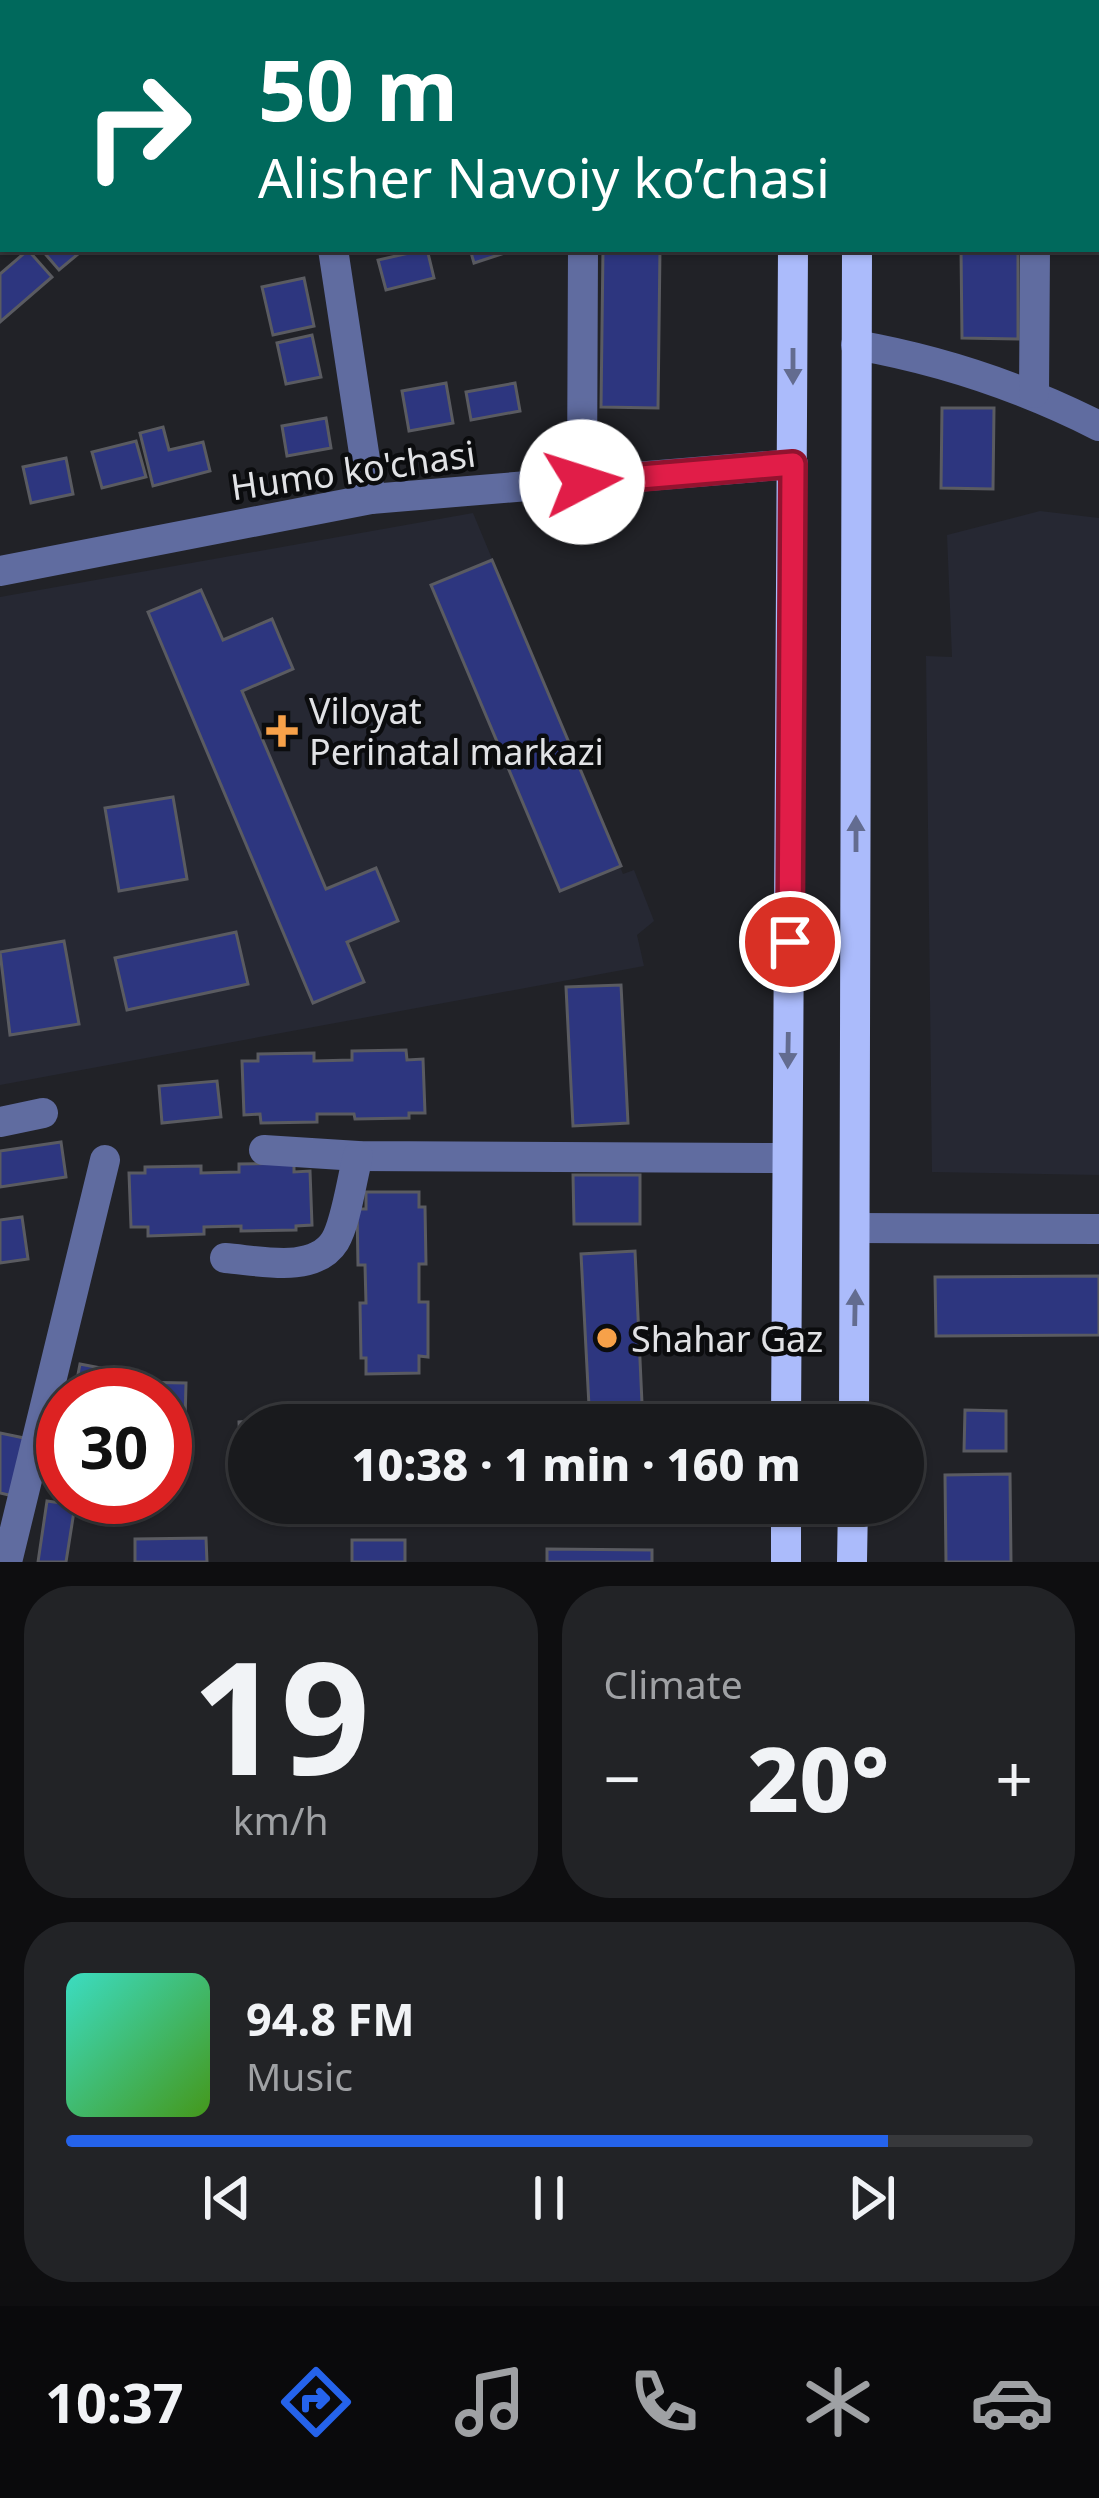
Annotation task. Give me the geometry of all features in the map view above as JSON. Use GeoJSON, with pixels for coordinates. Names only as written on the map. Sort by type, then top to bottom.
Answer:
{"type":"FeatureCollection","features":[{"type":"Feature","properties":{"kind":"main road"},"geometry":{"type":"LineString","coordinates":[[786,1404],[793,252]]}},
{"type":"Feature","properties":{"kind":"main road"},"geometry":{"type":"LineString","coordinates":[[854,1404],[857,252]]}},
{"type":"Feature","properties":{"kind":"main road"},"geometry":{"type":"LineString","coordinates":[[786,1524],[786,1562]]}},
{"type":"Feature","properties":{"kind":"main road"},"geometry":{"type":"LineString","coordinates":[[852,1562],[853,1524]]}},
{"type":"Feature","properties":{"kind":"street"},"geometry":{"type":"LineString","coordinates":[[333,252],[371,499]]}},
{"type":"Feature","properties":{"kind":"street"},"geometry":{"type":"LineString","coordinates":[[582,482],[583,252]]}},
{"type":"Feature","properties":{"kind":"street"},"geometry":{"type":"LineString","coordinates":[[1034,393],[1035,252]]}},
{"type":"Feature","properties":{"kind":"street"},"geometry":{"type":"LineString","coordinates":[[856,345],[896,352],[1034,393],[1099,426]]}},
{"type":"Feature","properties":{"kind":"street","name":"Humo ko'chasi"},"geometry":{"type":"LineString","coordinates":[[0,571],[371,499],[793,464]]}},
{"type":"Feature","properties":{"kind":"street"},"geometry":{"type":"LineString","coordinates":[[0,1122],[43,1113]]}},
{"type":"Feature","properties":{"kind":"street"},"geometry":{"type":"LineString","coordinates":[[264,1150],[358,1156],[785,1158]]}},
{"type":"Feature","properties":{"kind":"street"},"geometry":{"type":"LineString","coordinates":[[225,1258],[297,1263],[318,1255],[335,1241],[358,1156]]}},
{"type":"Feature","properties":{"kind":"street"},"geometry":{"type":"LineString","coordinates":[[7,1562],[105,1160]]}},
{"type":"Feature","properties":{"kind":"street"},"geometry":{"type":"LineString","coordinates":[[856,1228],[1099,1229]]}},
{"type":"Feature","properties":{"kind":"shaded area"},"geometry":{"type":"Polygon","coordinates":[[[1040,511],[1099,518],[1099,1175],[932,1172],[926,656],[952,657],[947,535],[1040,511]]]}},
{"type":"Feature","properties":{"kind":"shaded area","name":"Viloyat Perinatal markazi"},"geometry":{"type":"Polygon","coordinates":[[[473,513],[623,874],[634,870],[654,921],[637,935],[644,966],[0,1085],[0,597],[473,513]]]}},
{"type":"Feature","properties":{"kind":"building"},"geometry":{"type":"Polygon","coordinates":[[[30,252],[52,277],[0,322],[0,274],[30,252]]]}},
{"type":"Feature","properties":{"kind":"building"},"geometry":{"type":"Polygon","coordinates":[[[44,252],[80,252],[59,270],[44,252]]]}},
{"type":"Feature","properties":{"kind":"building"},"geometry":{"type":"Polygon","coordinates":[[[428,252],[434,278],[386,290],[378,260],[428,252]]]}},
{"type":"Feature","properties":{"kind":"building"},"geometry":{"type":"Polygon","coordinates":[[[471,252],[508,252],[474,263],[471,252]]]}},
{"type":"Feature","properties":{"kind":"building"},"geometry":{"type":"Polygon","coordinates":[[[603,252],[660,252],[658,408],[601,407],[603,252]]]}},
{"type":"Feature","properties":{"kind":"building"},"geometry":{"type":"Polygon","coordinates":[[[961,252],[1018,252],[1018,339],[962,338],[961,252]]]}},
{"type":"Feature","properties":{"kind":"building"},"geometry":{"type":"Polygon","coordinates":[[[304,278],[314,326],[273,335],[262,287],[304,278]]]}},
{"type":"Feature","properties":{"kind":"building"},"geometry":{"type":"Polygon","coordinates":[[[312,335],[321,377],[286,384],[277,343],[312,335]]]}},
{"type":"Feature","properties":{"kind":"building"},"geometry":{"type":"Polygon","coordinates":[[[446,383],[453,423],[409,431],[402,391],[446,383]]]}},
{"type":"Feature","properties":{"kind":"building"},"geometry":{"type":"Polygon","coordinates":[[[515,383],[520,411],[471,420],[466,392],[515,383]]]}},
{"type":"Feature","properties":{"kind":"building"},"geometry":{"type":"Polygon","coordinates":[[[942,408],[994,408],[993,489],[941,488],[942,408]]]}},
{"type":"Feature","properties":{"kind":"building"},"geometry":{"type":"Polygon","coordinates":[[[326,418],[331,448],[287,456],[282,426],[326,418]]]}},
{"type":"Feature","properties":{"kind":"building"},"geometry":{"type":"Polygon","coordinates":[[[163,427],[169,450],[203,442],[210,471],[153,486],[140,433],[163,427]]]}},
{"type":"Feature","properties":{"kind":"building"},"geometry":{"type":"Polygon","coordinates":[[[136,441],[146,477],[102,488],[92,452],[136,441]]]}},
{"type":"Feature","properties":{"kind":"building"},"geometry":{"type":"Polygon","coordinates":[[[66,458],[73,494],[31,503],[23,467],[66,458]]]}},
{"type":"Feature","properties":{"kind":"building"},"geometry":{"type":"Polygon","coordinates":[[[492,560],[621,866],[560,891],[431,585],[492,560]]]}},
{"type":"Feature","properties":{"kind":"building"},"geometry":{"type":"Polygon","coordinates":[[[201,590],[223,640],[272,619],[293,669],[242,691],[326,889],[376,868],[398,921],[347,942],[364,982],[313,1003],[148,612],[201,590]]]}},
{"type":"Feature","properties":{"kind":"building"},"geometry":{"type":"Polygon","coordinates":[[[173,797],[187,879],[119,891],[105,808],[173,797]]]}},
{"type":"Feature","properties":{"kind":"building"},"geometry":{"type":"Polygon","coordinates":[[[236,932],[248,984],[127,1010],[115,958],[236,932]]]}},
{"type":"Feature","properties":{"kind":"building"},"geometry":{"type":"Polygon","coordinates":[[[64,941],[79,1024],[10,1035],[0,952],[64,941]]]}},
{"type":"Feature","properties":{"kind":"building"},"geometry":{"type":"Polygon","coordinates":[[[621,985],[628,1123],[573,1126],[566,987],[621,985]]]}},
{"type":"Feature","properties":{"kind":"building"},"geometry":{"type":"Polygon","coordinates":[[[406,1050],[407,1060],[423,1059],[425,1113],[409,1113],[409,1118],[355,1119],[354,1114],[317,1114],[317,1122],[261,1123],[260,1114],[244,1115],[242,1061],[258,1061],[258,1054],[314,1053],[314,1061],[352,1060],[352,1051],[406,1050]]]}},
{"type":"Feature","properties":{"kind":"building"},"geometry":{"type":"Polygon","coordinates":[[[217,1081],[221,1117],[162,1123],[159,1086],[217,1081]]]}},
{"type":"Feature","properties":{"kind":"building"},"geometry":{"type":"Polygon","coordinates":[[[61,1142],[66,1177],[0,1187],[0,1151],[61,1142]]]}},
{"type":"Feature","properties":{"kind":"building"},"geometry":{"type":"Polygon","coordinates":[[[294,1163],[294,1172],[310,1171],[312,1225],[296,1226],[296,1230],[204,1227],[204,1234],[148,1236],[148,1227],[131,1227],[129,1173],[145,1173],[145,1167],[201,1166],[201,1173],[239,1172],[239,1164],[294,1163]]]}},
{"type":"Feature","properties":{"kind":"building"},"geometry":{"type":"Polygon","coordinates":[[[573,1175],[640,1175],[640,1224],[574,1224],[573,1175]]]}},
{"type":"Feature","properties":{"kind":"building"},"geometry":{"type":"Polygon","coordinates":[[[366,1192],[419,1192],[419,1207],[425,1207],[426,1264],[419,1264],[419,1302],[428,1302],[428,1357],[419,1356],[419,1373],[366,1374],[366,1358],[361,1358],[365,1265],[358,1265],[357,1209],[366,1209],[366,1192]]]}},
{"type":"Feature","properties":{"kind":"building"},"geometry":{"type":"Polygon","coordinates":[[[22,1217],[28,1259],[0,1263],[0,1220],[22,1217]]]}},
{"type":"Feature","properties":{"kind":"building"},"geometry":{"type":"Polygon","coordinates":[[[635,1251],[642,1404],[589,1404],[581,1254],[635,1251]]]}},
{"type":"Feature","properties":{"kind":"building"},"geometry":{"type":"Polygon","coordinates":[[[1099,1276],[1099,1335],[936,1336],[935,1277],[1099,1276]]]}},
{"type":"Feature","properties":{"kind":"building"},"geometry":{"type":"Polygon","coordinates":[[[965,1410],[1006,1411],[1006,1451],[964,1451],[965,1410]]]}},
{"type":"Feature","properties":{"kind":"building"},"geometry":{"type":"Polygon","coordinates":[[[0,1433],[24,1438],[13,1496],[0,1493],[0,1433]]]}},
{"type":"Feature","properties":{"kind":"building"},"geometry":{"type":"Polygon","coordinates":[[[1010,1474],[1011,1562],[946,1562],[945,1475],[1010,1474]]]}},
{"type":"Feature","properties":{"kind":"building"},"geometry":{"type":"Polygon","coordinates":[[[44,1524],[72,1524],[66,1562],[38,1562],[44,1524]]]}},
{"type":"Feature","properties":{"kind":"building"},"geometry":{"type":"Polygon","coordinates":[[[206,1538],[207,1562],[135,1562],[135,1539],[206,1538]]]}},
{"type":"Feature","properties":{"kind":"building"},"geometry":{"type":"Polygon","coordinates":[[[352,1540],[405,1540],[405,1562],[352,1562],[352,1540]]]}},
{"type":"Feature","properties":{"kind":"building"},"geometry":{"type":"Polygon","coordinates":[[[547,1549],[652,1550],[652,1562],[547,1562],[547,1549]]]}},
{"type":"Feature","properties":{"kind":"place","name":"Viloyat Perinatal markazi"},"geometry":{"type":"Point","coordinates":[282,731]}},
{"type":"Feature","properties":{"kind":"place","name":"Shahar Gaz"},"geometry":{"type":"Point","coordinates":[607,1338]}},
{"type":"Feature","properties":{"kind":"route"},"geometry":{"type":"LineString","coordinates":[[582,482],[793,464],[790,942]]}}]}
